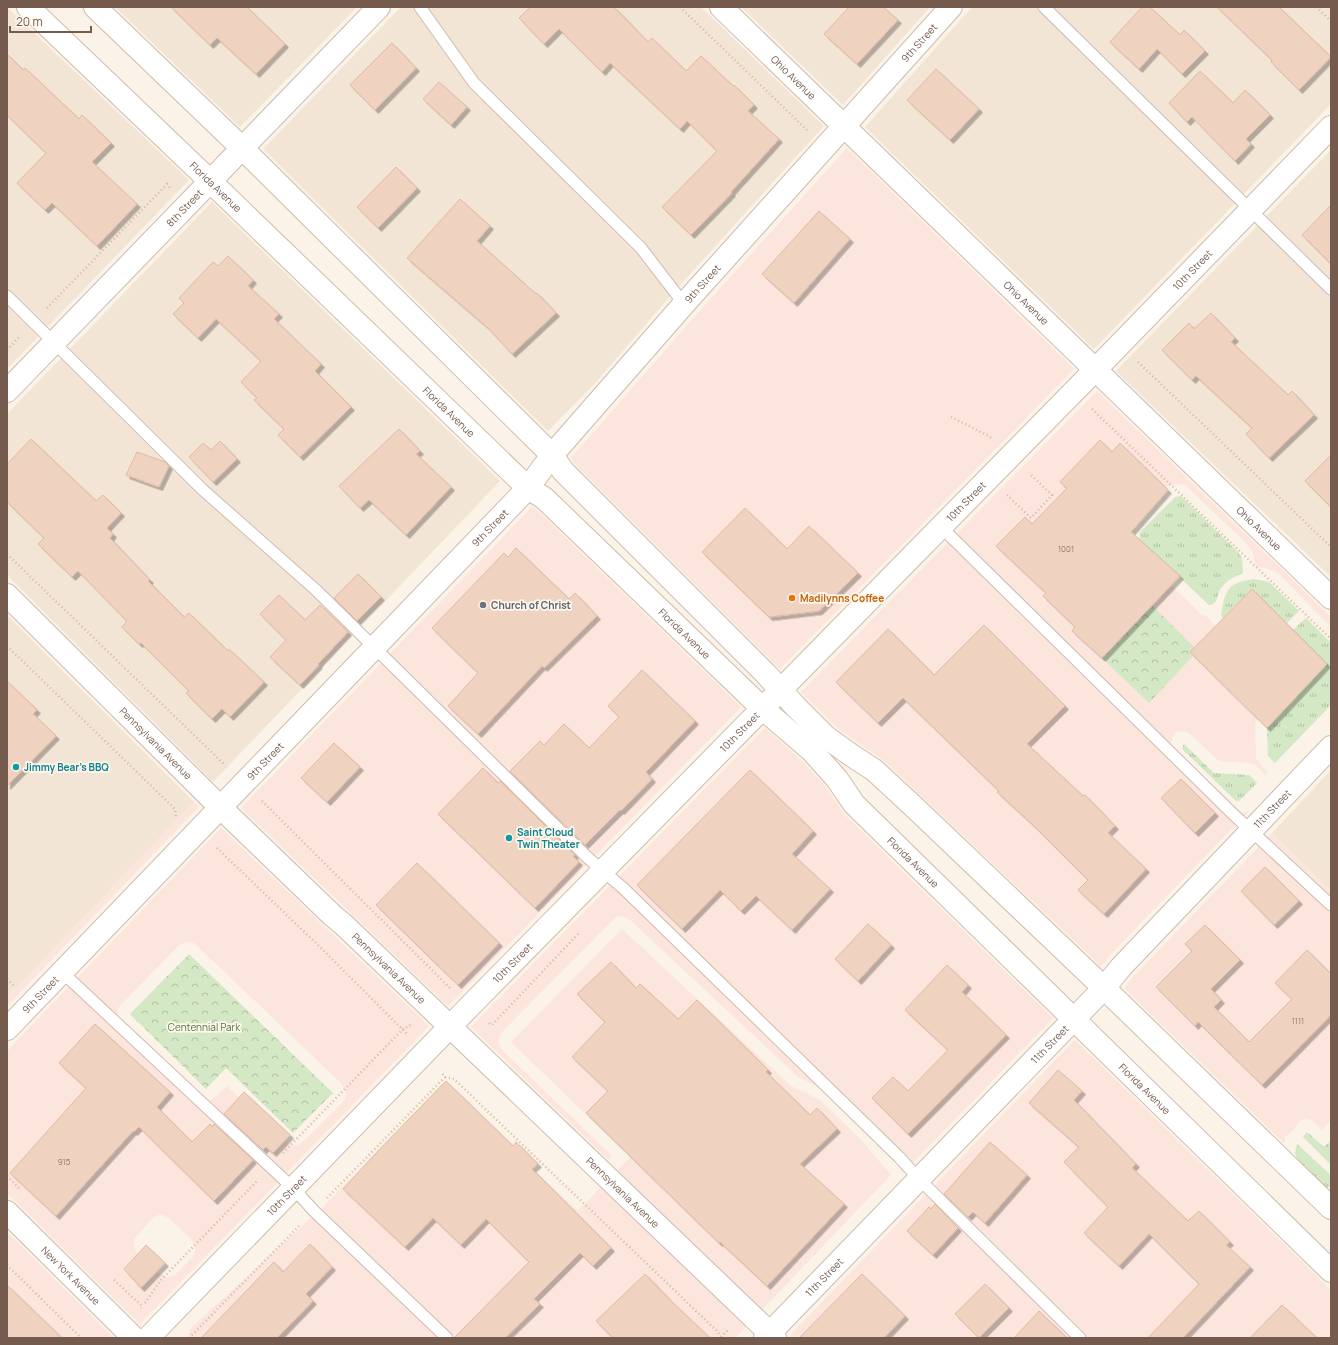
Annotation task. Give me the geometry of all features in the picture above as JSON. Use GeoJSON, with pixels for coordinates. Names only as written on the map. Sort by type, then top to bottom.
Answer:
{"type":"FeatureCollection","features":[{"type":"Feature","properties":{"kind":"street","name":"Florida Avenue"},"geometry":{"type":"LineString","coordinates":[[28,7],[528,488],[544,498],[762,708],[812,751],[837,779],[854,804],[1331,1271]]}},
{"type":"Feature","properties":{"kind":"street"},"geometry":{"type":"LineString","coordinates":[[95,7],[242,148],[552,455],[563,472],[826,737],[850,755],[874,770],[1104,988],[1331,1208]]}},
{"type":"Feature","properties":{"kind":"street","name":"8th Street"},"geometry":{"type":"LineString","coordinates":[[7,391],[379,7]]}},
{"type":"Feature","properties":{"kind":"street","name":"Ohio Avenue"},"geometry":{"type":"LineString","coordinates":[[721,7],[1331,598]]}},
{"type":"Feature","properties":{"kind":"street","name":"9th Street"},"geometry":{"type":"LineString","coordinates":[[7,1029],[528,488],[552,455],[684,304],[951,7]]}},
{"type":"Feature","properties":{"kind":"street","name":"10th Street"},"geometry":{"type":"LineString","coordinates":[[148,1338],[450,1026],[1095,370],[1331,127]]}},
{"type":"Feature","properties":{"kind":"street","name":"Pennsylvania Avenue"},"geometry":{"type":"LineString","coordinates":[[7,595],[220,808],[450,1026],[770,1336]]}},
{"type":"Feature","properties":{"kind":"street","name":"11th Street"},"geometry":{"type":"LineString","coordinates":[[770,1336],[919,1179],[1104,988],[1122,966],[1331,747]]}},
{"type":"Feature","properties":{"kind":"street","name":"New York Avenue"},"geometry":{"type":"LineString","coordinates":[[7,1212],[134,1338]]}},
{"type":"Feature","properties":{"kind":"lane"},"geometry":{"type":"LineString","coordinates":[[420,7],[474,83],[641,248],[684,304]]}},
{"type":"Feature","properties":{"kind":"lane"},"geometry":{"type":"LineString","coordinates":[[1044,7],[1331,289]]}},
{"type":"Feature","properties":{"kind":"lane"},"geometry":{"type":"LineString","coordinates":[[7,296],[203,490],[316,590],[588,858],[603,870],[888,1146],[919,1179],[1080,1338]]}},
{"type":"Feature","properties":{"kind":"lane"},"geometry":{"type":"LineString","coordinates":[[941,527],[1251,832],[1331,905]]}},
{"type":"Feature","properties":{"kind":"lane"},"geometry":{"type":"LineString","coordinates":[[62,972],[293,1188],[314,1211],[447,1338]]}},
{"type":"Feature","properties":{"kind":"path"},"geometry":{"type":"LineString","coordinates":[[680,7],[810,133]]}},
{"type":"Feature","properties":{"kind":"path"},"geometry":{"type":"LineString","coordinates":[[1316,7],[1331,21]]}},
{"type":"Feature","properties":{"kind":"path"},"geometry":{"type":"LineString","coordinates":[[7,350],[167,184],[174,191]]}},
{"type":"Feature","properties":{"kind":"path"},"geometry":{"type":"LineString","coordinates":[[1138,362],[1331,546]]}},
{"type":"Feature","properties":{"kind":"path"},"geometry":{"type":"LineString","coordinates":[[1091,409],[1331,639]]}},
{"type":"Feature","properties":{"kind":"path"},"geometry":{"type":"LineString","coordinates":[[7,646],[403,1029],[423,1054],[440,1071],[492,1025]]}},
{"type":"Feature","properties":{"kind":"path"},"geometry":{"type":"LineString","coordinates":[[175,809],[176,822]]}},
{"type":"Feature","properties":{"kind":"path"},"geometry":{"type":"LineString","coordinates":[[7,979],[16,988],[11,992]]}},
{"type":"Feature","properties":{"kind":"path"},"geometry":{"type":"LineString","coordinates":[[445,1077],[454,1079],[718,1332],[721,1338]]}},
{"type":"Feature","properties":{"kind":"path"},"geometry":{"type":"LineString","coordinates":[[7,1265],[81,1338]]}},
{"type":"Feature","properties":{"kind":"shaded area"},"geometry":{"type":"Polygon","coordinates":[[[7,7],[189,180],[7,369],[7,7]]]}},
{"type":"Feature","properties":{"kind":"shaded area"},"geometry":{"type":"Polygon","coordinates":[[[115,7],[357,7],[240,127],[115,7]]]}},
{"type":"Feature","properties":{"kind":"shaded area"},"geometry":{"type":"Polygon","coordinates":[[[401,7],[701,7],[824,126],[672,294],[596,382],[548,431],[263,149],[401,7]]]}},
{"type":"Feature","properties":{"kind":"shaded area"},"geometry":{"type":"Polygon","coordinates":[[[741,7],[930,7],[843,105],[741,7]]]}},
{"type":"Feature","properties":{"kind":"shaded area"},"geometry":{"type":"Polygon","coordinates":[[[972,7],[1331,7],[1331,104],[1094,349],[865,127],[972,7]]]}},
{"type":"Feature","properties":{"kind":"shaded area"},"geometry":{"type":"Polygon","coordinates":[[[847,148],[1074,369],[780,669],[574,463],[571,458],[696,315],[847,148]]]}},
{"type":"Feature","properties":{"kind":"shaded area"},"geometry":{"type":"Polygon","coordinates":[[[1331,150],[1331,577],[1116,371],[1331,150]]]}},
{"type":"Feature","properties":{"kind":"shaded area"},"geometry":{"type":"Polygon","coordinates":[[[212,202],[500,481],[213,782],[7,575],[7,414],[212,202]]]}},
{"type":"Feature","properties":{"kind":"shaded area"},"geometry":{"type":"Polygon","coordinates":[[[1097,391],[1331,617],[1331,627],[1278,573],[1256,566],[1253,553],[1247,544],[1185,485],[1177,484],[1168,486],[1132,521],[1127,532],[1130,546],[1201,614],[1209,618],[1215,627],[1310,663],[1255,723],[1256,758],[1268,773],[1265,775],[1257,766],[1251,763],[1219,761],[1189,733],[1184,731],[1176,732],[1169,748],[1238,814],[1249,811],[1101,966],[883,760],[835,726],[801,692],[1097,391]]]}},
{"type":"Feature","properties":{"kind":"shaded area"},"geometry":{"type":"Polygon","coordinates":[[[532,507],[536,509],[741,707],[448,1006],[241,808],[532,507]]]}},
{"type":"Feature","properties":{"kind":"shaded area"},"geometry":{"type":"Polygon","coordinates":[[[7,615],[194,802],[7,997],[7,615]]]}},
{"type":"Feature","properties":{"kind":"shaded area"},"geometry":{"type":"Polygon","coordinates":[[[765,728],[802,761],[826,787],[844,814],[1053,1018],[903,1173],[871,1133],[828,1092],[797,1076],[630,920],[623,916],[615,917],[501,1033],[498,1040],[503,1051],[612,1156],[609,1160],[471,1027],[765,728]]]}},
{"type":"Feature","properties":{"kind":"shaded area"},"geometry":{"type":"Polygon","coordinates":[[[1331,770],[1331,891],[1272,833],[1331,770]]]}},
{"type":"Feature","properties":{"kind":"shaded area"},"geometry":{"type":"Polygon","coordinates":[[[194,802],[199,807],[7,1006],[7,997],[194,802]]]}},
{"type":"Feature","properties":{"kind":"shaded area"},"geometry":{"type":"Polygon","coordinates":[[[221,828],[429,1026],[140,1324],[7,1193],[7,1051],[221,828]],[[186,942],[179,945],[118,1008],[118,1016],[122,1023],[204,1101],[212,1100],[227,1086],[288,1144],[296,1146],[303,1142],[345,1100],[346,1092],[340,1082],[194,943],[186,942]],[[158,1215],[152,1219],[134,1239],[134,1247],[138,1254],[159,1273],[166,1277],[174,1276],[193,1257],[195,1246],[191,1239],[170,1219],[163,1215],[158,1215]]]}},
{"type":"Feature","properties":{"kind":"shaded area"},"geometry":{"type":"Polygon","coordinates":[[[1272,833],[1331,891],[1331,1120],[1322,1130],[1312,1120],[1301,1120],[1286,1136],[1284,1143],[1124,988],[1272,833]]]}},
{"type":"Feature","properties":{"kind":"shaded area"},"geometry":{"type":"Polygon","coordinates":[[[622,929],[791,1086],[820,1100],[862,1141],[891,1175],[735,1338],[187,1338],[192,1327],[324,1206],[442,1084],[578,1211],[630,1157],[511,1042],[622,929]]]}},
{"type":"Feature","properties":{"kind":"shaded area"},"geometry":{"type":"Polygon","coordinates":[[[1075,1040],[1331,1290],[1331,1338],[795,1338],[791,1334],[1075,1040]]]}},
{"type":"Feature","properties":{"kind":"shaded area"},"geometry":{"type":"Polygon","coordinates":[[[7,1232],[114,1338],[7,1338],[7,1232]]]}},
{"type":"Feature","properties":{"kind":"green space"},"geometry":{"type":"Polygon","coordinates":[[[1181,496],[1238,552],[1242,558],[1243,573],[1237,575],[1223,585],[1219,591],[1216,601],[1209,605],[1141,541],[1139,535],[1141,531],[1175,497],[1181,496]]]}},
{"type":"Feature","properties":{"kind":"green space"},"geometry":{"type":"Polygon","coordinates":[[[1254,579],[1269,582],[1299,611],[1287,623],[1252,589],[1223,618],[1221,616],[1222,607],[1229,589],[1238,583],[1254,579]]]}},
{"type":"Feature","properties":{"kind":"green space"},"geometry":{"type":"Polygon","coordinates":[[[1152,605],[1195,648],[1190,652],[1193,656],[1149,703],[1102,658],[1152,605]]]}},
{"type":"Feature","properties":{"kind":"green space"},"geometry":{"type":"Polygon","coordinates":[[[1306,618],[1331,643],[1331,705],[1275,763],[1268,756],[1267,728],[1327,664],[1293,630],[1306,618]]]}},
{"type":"Feature","properties":{"kind":"green space"},"geometry":{"type":"Polygon","coordinates":[[[1184,744],[1214,773],[1249,775],[1257,783],[1239,801],[1236,801],[1182,749],[1184,744]]]}},
{"type":"Feature","properties":{"kind":"green space","name":"Centennial Park"},"geometry":{"type":"Polygon","coordinates":[[[189,954],[333,1093],[293,1133],[226,1068],[206,1089],[130,1014],[189,954]]]}},
{"type":"Feature","properties":{"kind":"green space"},"geometry":{"type":"Polygon","coordinates":[[[1307,1132],[1324,1147],[1331,1140],[1331,1165],[1303,1137],[1307,1132]]]}},
{"type":"Feature","properties":{"kind":"green space"},"geometry":{"type":"Polygon","coordinates":[[[1297,1144],[1331,1175],[1331,1186],[1325,1189],[1298,1162],[1295,1153],[1297,1144]]]}},
{"type":"Feature","properties":{"kind":"building"},"geometry":{"type":"Polygon","coordinates":[[[171,7],[247,7],[285,44],[256,74],[217,38],[210,45],[171,7]]]}},
{"type":"Feature","properties":{"kind":"building"},"geometry":{"type":"Polygon","coordinates":[[[530,7],[614,7],[648,42],[652,38],[686,71],[701,56],[754,105],[748,111],[779,139],[731,192],[732,193],[691,235],[662,207],[717,151],[687,121],[680,129],[610,63],[602,72],[559,29],[544,44],[519,18],[530,7]]]}},
{"type":"Feature","properties":{"kind":"building"},"geometry":{"type":"Polygon","coordinates":[[[849,7],[883,7],[898,20],[857,64],[824,34],[849,7]]]}},
{"type":"Feature","properties":{"kind":"building"},"geometry":{"type":"Polygon","coordinates":[[[1142,7],[1150,7],[1180,35],[1184,30],[1205,51],[1182,74],[1157,49],[1139,69],[1110,42],[1142,7]]]}},
{"type":"Feature","properties":{"kind":"building"},"geometry":{"type":"Polygon","coordinates":[[[1217,7],[1279,7],[1331,57],[1299,90],[1271,62],[1272,60],[1217,7]]]}},
{"type":"Feature","properties":{"kind":"building"},"geometry":{"type":"Polygon","coordinates":[[[392,43],[416,68],[375,110],[350,85],[392,43]]]}},
{"type":"Feature","properties":{"kind":"building"},"geometry":{"type":"Polygon","coordinates":[[[7,54],[23,70],[25,68],[79,119],[82,115],[111,143],[92,162],[137,204],[97,246],[52,203],[45,210],[17,183],[46,153],[7,115],[7,54]]]}},
{"type":"Feature","properties":{"kind":"building"},"geometry":{"type":"Polygon","coordinates":[[[936,69],[979,109],[950,140],[907,100],[936,69]]]}},
{"type":"Feature","properties":{"kind":"building"},"geometry":{"type":"Polygon","coordinates":[[[1200,71],[1233,103],[1245,90],[1270,115],[1246,139],[1251,144],[1235,161],[1192,117],[1187,122],[1169,103],[1200,71]]]}},
{"type":"Feature","properties":{"kind":"building"},"geometry":{"type":"Polygon","coordinates":[[[439,82],[467,107],[451,125],[423,99],[439,82]]]}},
{"type":"Feature","properties":{"kind":"building"},"geometry":{"type":"Polygon","coordinates":[[[396,167],[417,188],[378,228],[357,207],[396,167]]]}},
{"type":"Feature","properties":{"kind":"building"},"geometry":{"type":"Polygon","coordinates":[[[460,199],[490,226],[477,241],[536,294],[537,293],[556,313],[512,354],[488,328],[407,258],[460,199]]]}},
{"type":"Feature","properties":{"kind":"building"},"geometry":{"type":"Polygon","coordinates":[[[1331,205],[1331,264],[1302,235],[1331,205]]]}},
{"type":"Feature","properties":{"kind":"building"},"geometry":{"type":"Polygon","coordinates":[[[819,211],[850,239],[794,303],[762,274],[819,211]]]}},
{"type":"Feature","properties":{"kind":"building"},"geometry":{"type":"Polygon","coordinates":[[[228,256],[253,280],[248,286],[279,314],[274,319],[321,364],[315,371],[351,407],[300,457],[278,435],[284,429],[254,400],[257,398],[241,382],[261,361],[216,319],[198,338],[173,314],[184,303],[179,298],[213,262],[218,266],[228,256]]]}},
{"type":"Feature","properties":{"kind":"building"},"geometry":{"type":"Polygon","coordinates":[[[1211,313],[1235,338],[1231,342],[1288,395],[1292,391],[1314,415],[1269,458],[1246,434],[1252,428],[1196,376],[1192,380],[1162,350],[1189,323],[1194,329],[1211,313]]]}},
{"type":"Feature","properties":{"kind":"building"},"geometry":{"type":"Polygon","coordinates":[[[399,429],[420,451],[416,454],[451,487],[406,535],[369,500],[360,508],[339,486],[399,429]]]}},
{"type":"Feature","properties":{"kind":"building"},"geometry":{"type":"Polygon","coordinates":[[[31,439],[96,501],[103,495],[121,513],[107,528],[113,534],[110,538],[150,580],[148,581],[184,617],[189,613],[228,651],[229,649],[264,682],[230,717],[222,709],[212,719],[186,693],[189,691],[141,643],[139,644],[122,627],[127,621],[78,571],[72,577],[38,544],[44,538],[7,502],[7,464],[31,439]]]}},
{"type":"Feature","properties":{"kind":"building"},"geometry":{"type":"Polygon","coordinates":[[[1100,440],[1112,452],[1120,443],[1168,490],[1131,532],[1180,576],[1102,658],[1072,631],[1075,627],[1043,596],[1046,593],[996,546],[1025,517],[1032,524],[1067,488],[1060,482],[1100,440]]]}},
{"type":"Feature","properties":{"kind":"building"},"geometry":{"type":"Polygon","coordinates":[[[220,441],[237,459],[213,482],[189,457],[203,443],[211,450],[220,441]]]}},
{"type":"Feature","properties":{"kind":"building"},"geometry":{"type":"Polygon","coordinates":[[[137,452],[165,462],[169,466],[159,487],[126,475],[137,452]]]}},
{"type":"Feature","properties":{"kind":"building"},"geometry":{"type":"Polygon","coordinates":[[[1331,455],[1331,507],[1305,481],[1331,455]]]}},
{"type":"Feature","properties":{"kind":"building"},"geometry":{"type":"Polygon","coordinates":[[[745,508],[787,549],[809,526],[858,573],[819,611],[769,617],[702,552],[745,508]]]}},
{"type":"Feature","properties":{"kind":"building"},"geometry":{"type":"Polygon","coordinates":[[[516,548],[569,599],[575,593],[597,616],[544,668],[542,666],[478,734],[448,706],[478,673],[432,628],[504,553],[508,557],[516,548]]]}},
{"type":"Feature","properties":{"kind":"building"},"geometry":{"type":"Polygon","coordinates":[[[358,574],[381,597],[357,621],[334,598],[358,574]]]}},
{"type":"Feature","properties":{"kind":"building"},"geometry":{"type":"Polygon","coordinates":[[[1252,589],[1327,664],[1267,728],[1190,652],[1252,589]]]}},
{"type":"Feature","properties":{"kind":"building"},"geometry":{"type":"Polygon","coordinates":[[[279,595],[305,620],[320,605],[348,632],[300,685],[270,657],[286,640],[260,614],[279,595]]]}},
{"type":"Feature","properties":{"kind":"building"},"geometry":{"type":"Polygon","coordinates":[[[984,625],[1065,706],[1027,744],[1083,796],[1085,795],[1115,826],[1108,833],[1146,869],[1104,914],[1078,890],[1088,880],[903,698],[878,723],[836,682],[888,629],[934,675],[984,625]]]}},
{"type":"Feature","properties":{"kind":"building"},"geometry":{"type":"Polygon","coordinates":[[[642,670],[695,721],[646,772],[652,779],[585,845],[510,771],[540,741],[544,745],[564,724],[589,748],[619,717],[608,706],[642,670]]]}},
{"type":"Feature","properties":{"kind":"building"},"geometry":{"type":"Polygon","coordinates":[[[7,681],[37,710],[33,714],[56,736],[7,786],[7,681]]]}},
{"type":"Feature","properties":{"kind":"building"},"geometry":{"type":"Polygon","coordinates":[[[334,743],[360,767],[327,802],[301,778],[334,743]]]}},
{"type":"Feature","properties":{"kind":"building","name":"Saint Cloud Twin Theater"},"geometry":{"type":"Polygon","coordinates":[[[483,768],[498,783],[500,781],[575,855],[573,856],[579,862],[535,908],[438,814],[483,768]]]}},
{"type":"Feature","properties":{"kind":"building"},"geometry":{"type":"Polygon","coordinates":[[[750,770],[813,831],[792,854],[830,889],[792,930],[756,896],[741,911],[720,890],[682,929],[637,885],[750,770]]]}},
{"type":"Feature","properties":{"kind":"building"},"geometry":{"type":"Polygon","coordinates":[[[1181,779],[1215,813],[1195,833],[1161,798],[1181,779]]]}},
{"type":"Feature","properties":{"kind":"building"},"geometry":{"type":"Polygon","coordinates":[[[417,863],[499,943],[458,985],[376,905],[417,863]]]}},
{"type":"Feature","properties":{"kind":"building"},"geometry":{"type":"Polygon","coordinates":[[[1265,867],[1299,901],[1274,925],[1241,891],[1265,867]]]}},
{"type":"Feature","properties":{"kind":"building"},"geometry":{"type":"Polygon","coordinates":[[[868,924],[891,945],[858,981],[835,959],[868,924]]]}},
{"type":"Feature","properties":{"kind":"building"},"geometry":{"type":"Polygon","coordinates":[[[1205,925],[1240,960],[1211,989],[1221,1000],[1214,1007],[1249,1042],[1292,999],[1275,983],[1307,950],[1331,974],[1331,1015],[1262,1085],[1198,1022],[1195,1026],[1156,987],[1192,951],[1185,944],[1205,925]]]}},
{"type":"Feature","properties":{"kind":"building"},"geometry":{"type":"Polygon","coordinates":[[[611,962],[636,988],[640,984],[678,1019],[697,1000],[768,1070],[766,1072],[810,1115],[817,1108],[837,1129],[800,1164],[844,1204],[767,1286],[720,1242],[719,1243],[586,1113],[608,1091],[572,1057],[605,1022],[577,994],[611,962]]]}},
{"type":"Feature","properties":{"kind":"building"},"geometry":{"type":"Polygon","coordinates":[[[947,965],[968,985],[962,992],[1006,1035],[908,1134],[872,1098],[893,1077],[908,1091],[948,1050],[905,1010],[947,965]]]}},
{"type":"Feature","properties":{"kind":"building"},"geometry":{"type":"Polygon","coordinates":[[[95,1024],[170,1092],[157,1107],[192,1142],[210,1124],[212,1127],[214,1124],[253,1160],[214,1201],[139,1127],[134,1132],[133,1131],[56,1216],[10,1173],[86,1088],[59,1063],[95,1024]]]}},
{"type":"Feature","properties":{"kind":"building"},"geometry":{"type":"Polygon","coordinates":[[[1058,1070],[1082,1091],[1074,1100],[1136,1164],[1132,1168],[1188,1221],[1199,1211],[1230,1242],[1226,1245],[1250,1267],[1183,1338],[1148,1338],[1199,1284],[1149,1234],[1119,1266],[1084,1233],[1108,1207],[1064,1162],[1079,1147],[1029,1103],[1058,1070]]]}},
{"type":"Feature","properties":{"kind":"building"},"geometry":{"type":"Polygon","coordinates":[[[446,1081],[513,1146],[516,1142],[538,1164],[532,1169],[611,1248],[593,1266],[580,1253],[534,1299],[540,1304],[505,1338],[454,1338],[529,1262],[486,1219],[461,1245],[433,1218],[405,1247],[343,1189],[446,1081]]]}},
{"type":"Feature","properties":{"kind":"building"},"geometry":{"type":"Polygon","coordinates":[[[244,1092],[290,1135],[273,1153],[266,1147],[263,1150],[224,1114],[244,1092]]]}},
{"type":"Feature","properties":{"kind":"building"},"geometry":{"type":"Polygon","coordinates":[[[990,1142],[1027,1175],[985,1223],[973,1212],[968,1217],[944,1194],[990,1142]]]}},
{"type":"Feature","properties":{"kind":"building"},"geometry":{"type":"Polygon","coordinates":[[[935,1204],[958,1228],[933,1255],[907,1231],[929,1207],[931,1209],[935,1204]]]}},
{"type":"Feature","properties":{"kind":"building"},"geometry":{"type":"Polygon","coordinates":[[[310,1244],[332,1267],[306,1294],[313,1301],[277,1338],[201,1338],[274,1262],[283,1272],[310,1244]]]}},
{"type":"Feature","properties":{"kind":"building"},"geometry":{"type":"Polygon","coordinates":[[[146,1245],[165,1263],[141,1288],[124,1269],[146,1245]]]}},
{"type":"Feature","properties":{"kind":"building"},"geometry":{"type":"Polygon","coordinates":[[[645,1274],[710,1338],[613,1338],[596,1321],[645,1274]]]}},
{"type":"Feature","properties":{"kind":"building"},"geometry":{"type":"Polygon","coordinates":[[[862,1274],[905,1316],[884,1338],[799,1338],[862,1274]]]}},
{"type":"Feature","properties":{"kind":"building"},"geometry":{"type":"Polygon","coordinates":[[[985,1284],[1009,1308],[979,1338],[955,1314],[985,1284]]]}},
{"type":"Feature","properties":{"kind":"building"},"geometry":{"type":"Polygon","coordinates":[[[7,1285],[62,1338],[7,1338],[7,1285]]]}},
{"type":"Feature","properties":{"kind":"building"},"geometry":{"type":"Polygon","coordinates":[[[1282,1305],[1317,1338],[1250,1338],[1282,1305]]]}},
{"type":"Feature","properties":{"kind":"building"},"geometry":{"type":"Polygon","coordinates":[[[1039,1311],[1067,1338],[1014,1338],[1039,1311]]]}},
{"type":"Feature","properties":{"kind":"place","name":"Madilynns Coffee"},"geometry":{"type":"Point","coordinates":[792,598]}},
{"type":"Feature","properties":{"kind":"place","name":"Church of Christ"},"geometry":{"type":"Point","coordinates":[483,605]}},
{"type":"Feature","properties":{"kind":"place","name":"Jimmy Bear's BBQ"},"geometry":{"type":"Point","coordinates":[16,767]}},
{"type":"Feature","properties":{"kind":"place","name":"Saint Cloud Twin Theater"},"geometry":{"type":"Point","coordinates":[509,838]}}]}
